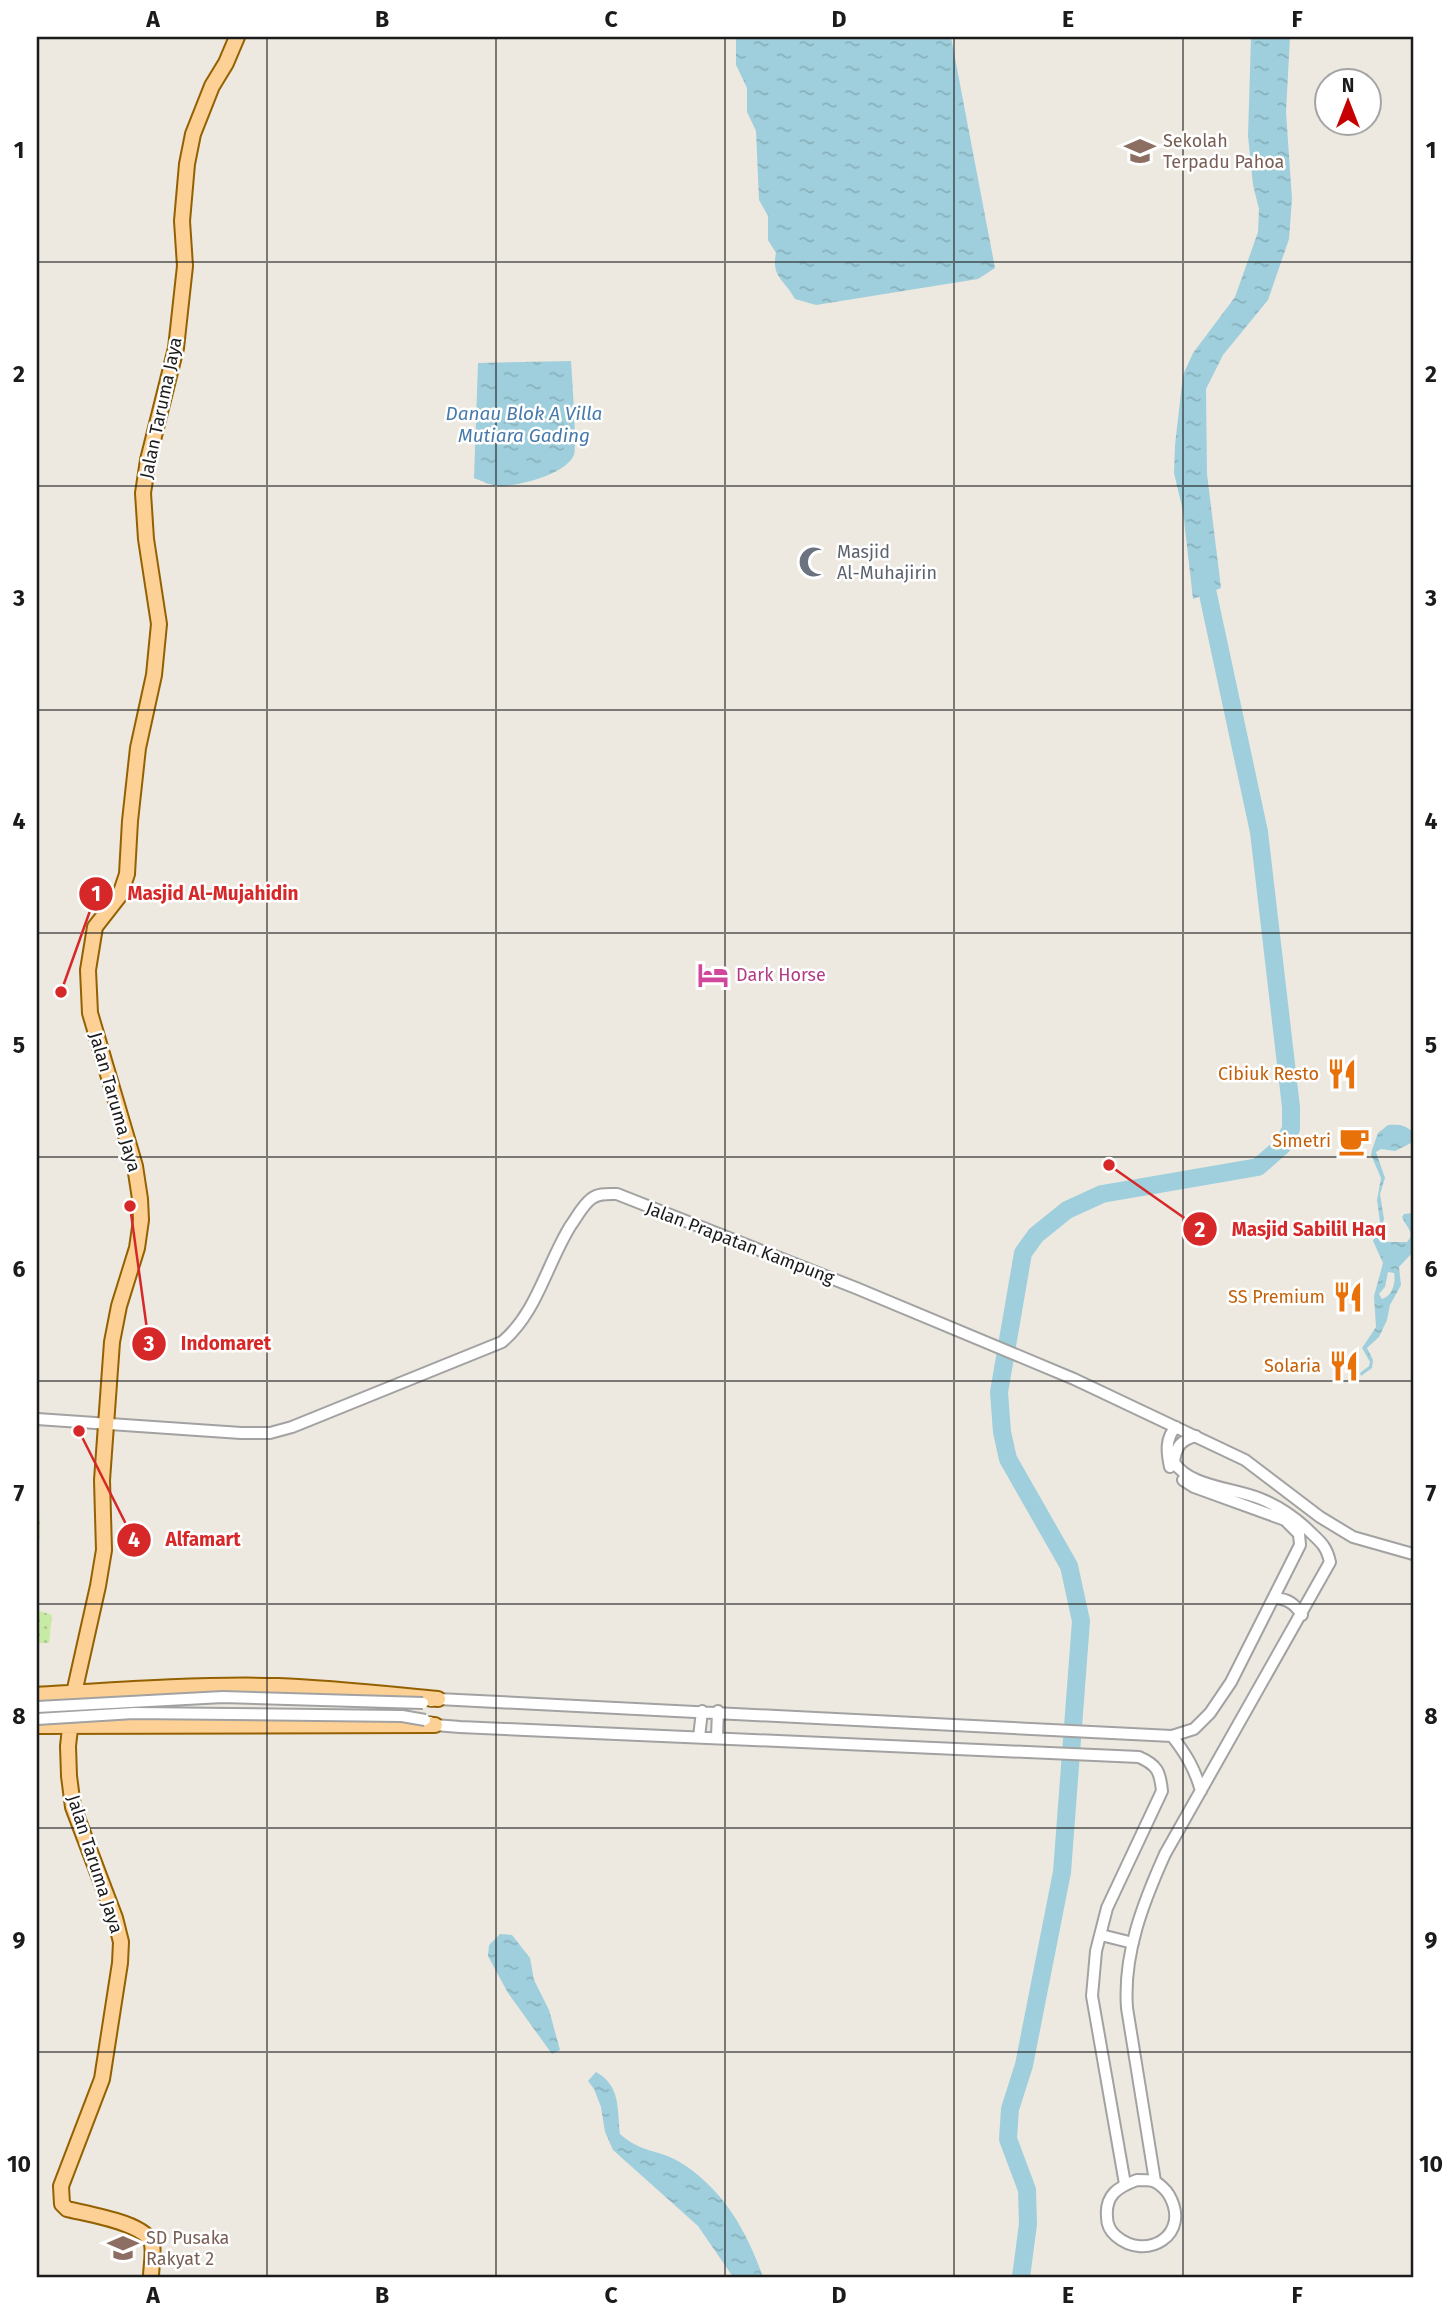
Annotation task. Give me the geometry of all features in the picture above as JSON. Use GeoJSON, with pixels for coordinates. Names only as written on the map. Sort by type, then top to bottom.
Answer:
{"type":"FeatureCollection","features":[{"type":"Feature","properties":{"kind":"main road","name":"Jalan Taruma Jaya"},"geometry":{"type":"LineString","coordinates":[[151,2277],[152,2244],[147,2234],[126,2224],[67,2209],[61,2199],[61,2186],[68,2162],[85,2129],[102,2079],[121,1942],[110,1899],[73,1807],[69,1776],[69,1727],[104,1550],[102,1480],[115,1324],[137,1248],[141,1220],[141,1199],[124,1128],[90,1013],[88,970],[95,927],[120,895],[127,874],[138,748],[154,675],[159,624],[145,529],[143,493],[148,460],[176,348],[185,266],[182,221],[187,164],[193,134],[212,86],[226,64],[237,37]]}},
{"type":"Feature","properties":{"kind":"main road"},"geometry":{"type":"LineString","coordinates":[[37,1695],[206,1686],[276,1686],[438,1699]]}},
{"type":"Feature","properties":{"kind":"main road"},"geometry":{"type":"LineString","coordinates":[[37,1726],[430,1722]]}},
{"type":"Feature","properties":{"kind":"street","name":"Jalan Prapatan Kampung"},"geometry":{"type":"LineString","coordinates":[[37,1419],[241,1433],[282,1430],[433,1372],[502,1342],[517,1329],[563,1239],[581,1211],[591,1198],[601,1194],[617,1194],[1020,1356],[1245,1460],[1321,1517],[1353,1537],[1413,1554]]}},
{"type":"Feature","properties":{"kind":"street"},"geometry":{"type":"LineString","coordinates":[[37,1707],[223,1697],[424,1703],[438,1699],[718,1711],[1172,1736],[1194,1729],[1210,1713],[1231,1682],[1300,1545],[1299,1534],[1285,1520],[1194,1487],[1173,1472],[1167,1452],[1172,1431],[1176,1427]]}},
{"type":"Feature","properties":{"kind":"street"},"geometry":{"type":"LineString","coordinates":[[1155,2181],[1127,2008],[1125,1983],[1133,1943],[1149,1890],[1165,1854],[1330,1562],[1327,1548],[1298,1520],[1282,1509],[1261,1499],[1194,1479],[1179,1470],[1174,1462],[1178,1446],[1182,1441],[1196,1436]]}},
{"type":"Feature","properties":{"kind":"street"},"geometry":{"type":"LineString","coordinates":[[1275,1598],[1291,1602],[1302,1615]]}},
{"type":"Feature","properties":{"kind":"street"},"geometry":{"type":"LineString","coordinates":[[699,1737],[702,1711]]}},
{"type":"Feature","properties":{"kind":"street"},"geometry":{"type":"LineString","coordinates":[[717,1737],[718,1711]]}},
{"type":"Feature","properties":{"kind":"street"},"geometry":{"type":"LineString","coordinates":[[37,1719],[134,1713],[222,1712],[402,1716],[430,1722],[699,1737],[1139,1757],[1155,1764],[1160,1773],[1162,1791],[1107,1908],[1096,1951],[1092,1996],[1125,2184]]}},
{"type":"Feature","properties":{"kind":"street"},"geometry":{"type":"LineString","coordinates":[[1172,1736],[1187,1755],[1201,1791]]}},
{"type":"Feature","properties":{"kind":"street"},"geometry":{"type":"LineString","coordinates":[[1101,1935],[1133,1943]]}},
{"type":"Feature","properties":{"kind":"street"},"geometry":{"type":"LineString","coordinates":[[1137,2180],[1155,2181],[1167,2191],[1177,2218],[1170,2234],[1160,2242],[1137,2246],[1112,2233],[1107,2222],[1106,2204],[1112,2193],[1125,2184],[1137,2180]]}},
{"type":"Feature","properties":{"kind":"green space"},"geometry":{"type":"Polygon","coordinates":[[[37,1463],[40,1527],[37,1582],[37,1463]]]}},
{"type":"Feature","properties":{"kind":"green space"},"geometry":{"type":"Polygon","coordinates":[[[37,1610],[52,1615],[49,1643],[37,1643],[37,1610]]]}},
{"type":"Feature","properties":{"kind":"water"},"geometry":{"type":"Polygon","coordinates":[[[736,37],[951,37],[995,268],[978,279],[816,305],[795,299],[777,273],[776,253],[768,240],[768,216],[759,200],[756,131],[747,112],[747,88],[736,65],[736,37]]]}},
{"type":"Feature","properties":{"kind":"water"},"geometry":{"type":"Polygon","coordinates":[[[1251,37],[1290,37],[1286,112],[1292,199],[1289,239],[1268,300],[1223,355],[1206,389],[1207,474],[1221,588],[1193,599],[1183,511],[1174,473],[1175,445],[1183,375],[1193,353],[1235,297],[1258,232],[1259,209],[1253,185],[1248,136],[1251,37]]]}},
{"type":"Feature","properties":{"kind":"water","name":"Danau Blok A Villa Mutiara Gading"},"geometry":{"type":"Polygon","coordinates":[[[571,361],[575,449],[569,462],[542,478],[519,484],[497,486],[474,478],[478,363],[571,361]]]}},
{"type":"Feature","properties":{"kind":"water"},"geometry":{"type":"Polygon","coordinates":[[[1388,1125],[1404,1126],[1413,1132],[1413,1142],[1395,1151],[1381,1149],[1376,1152],[1385,1178],[1380,1194],[1384,1219],[1378,1239],[1383,1242],[1407,1242],[1410,1232],[1402,1217],[1404,1214],[1413,1213],[1413,1252],[1399,1267],[1401,1285],[1390,1305],[1379,1337],[1367,1348],[1373,1360],[1372,1368],[1361,1376],[1360,1373],[1370,1362],[1362,1348],[1376,1327],[1374,1296],[1383,1263],[1373,1241],[1380,1222],[1377,1200],[1381,1178],[1371,1155],[1378,1133],[1388,1125]],[[1388,1272],[1385,1287],[1379,1294],[1382,1299],[1392,1289],[1394,1273],[1388,1272]]]}},
{"type":"Feature","properties":{"kind":"water"},"geometry":{"type":"Polygon","coordinates":[[[500,1934],[512,1935],[530,1958],[534,1980],[549,2010],[560,2050],[552,2054],[508,1993],[488,1956],[489,1945],[500,1934]]]}},
{"type":"Feature","properties":{"kind":"water"},"geometry":{"type":"Polygon","coordinates":[[[596,2072],[614,2091],[620,2134],[635,2145],[678,2161],[708,2184],[741,2227],[763,2277],[733,2277],[698,2226],[613,2150],[605,2132],[601,2107],[588,2081],[596,2072]]]}},
{"type":"Feature","properties":{"kind":"waterway"},"geometry":{"type":"LineString","coordinates":[[1021,2277],[1028,2224],[1027,2190],[1008,2139],[1010,2109],[1024,2065],[1062,1872],[1081,1621],[1069,1566],[1008,1459],[1002,1432],[999,1392],[1023,1253],[1036,1235],[1067,1210],[1102,1194],[1258,1167],[1282,1146],[1291,1129],[1291,1107],[1259,832],[1203,571]]}},
{"type":"Feature","properties":{"kind":"place","name":"Sekolah Terpadu Pahoa"},"geometry":{"type":"Point","coordinates":[1140,151]}},
{"type":"Feature","properties":{"kind":"place","name":"Masjid Al-Muhajirin"},"geometry":{"type":"Point","coordinates":[814,562]}},
{"type":"Feature","properties":{"kind":"place","name":"Dark Horse"},"geometry":{"type":"Point","coordinates":[713,975]}},
{"type":"Feature","properties":{"kind":"place","name":"Masjid Al-Mujahidin"},"geometry":{"type":"Point","coordinates":[61,992]}},
{"type":"Feature","properties":{"kind":"place","name":"Cibiuk Resto"},"geometry":{"type":"Point","coordinates":[1342,1074]}},
{"type":"Feature","properties":{"kind":"place","name":"Simetri"},"geometry":{"type":"Point","coordinates":[1354,1141]}},
{"type":"Feature","properties":{"kind":"place","name":"Masjid Sabilil Haq"},"geometry":{"type":"Point","coordinates":[1109,1165]}},
{"type":"Feature","properties":{"kind":"place","name":"Indomaret"},"geometry":{"type":"Point","coordinates":[130,1206]}},
{"type":"Feature","properties":{"kind":"place","name":"SS Premium"},"geometry":{"type":"Point","coordinates":[1348,1297]}},
{"type":"Feature","properties":{"kind":"place","name":"Solaria"},"geometry":{"type":"Point","coordinates":[1344,1366]}},
{"type":"Feature","properties":{"kind":"place","name":"Alfamart"},"geometry":{"type":"Point","coordinates":[79,1431]}},
{"type":"Feature","properties":{"kind":"place","name":"SD Pusaka Rakyat 2"},"geometry":{"type":"Point","coordinates":[123,2248]}}]}
